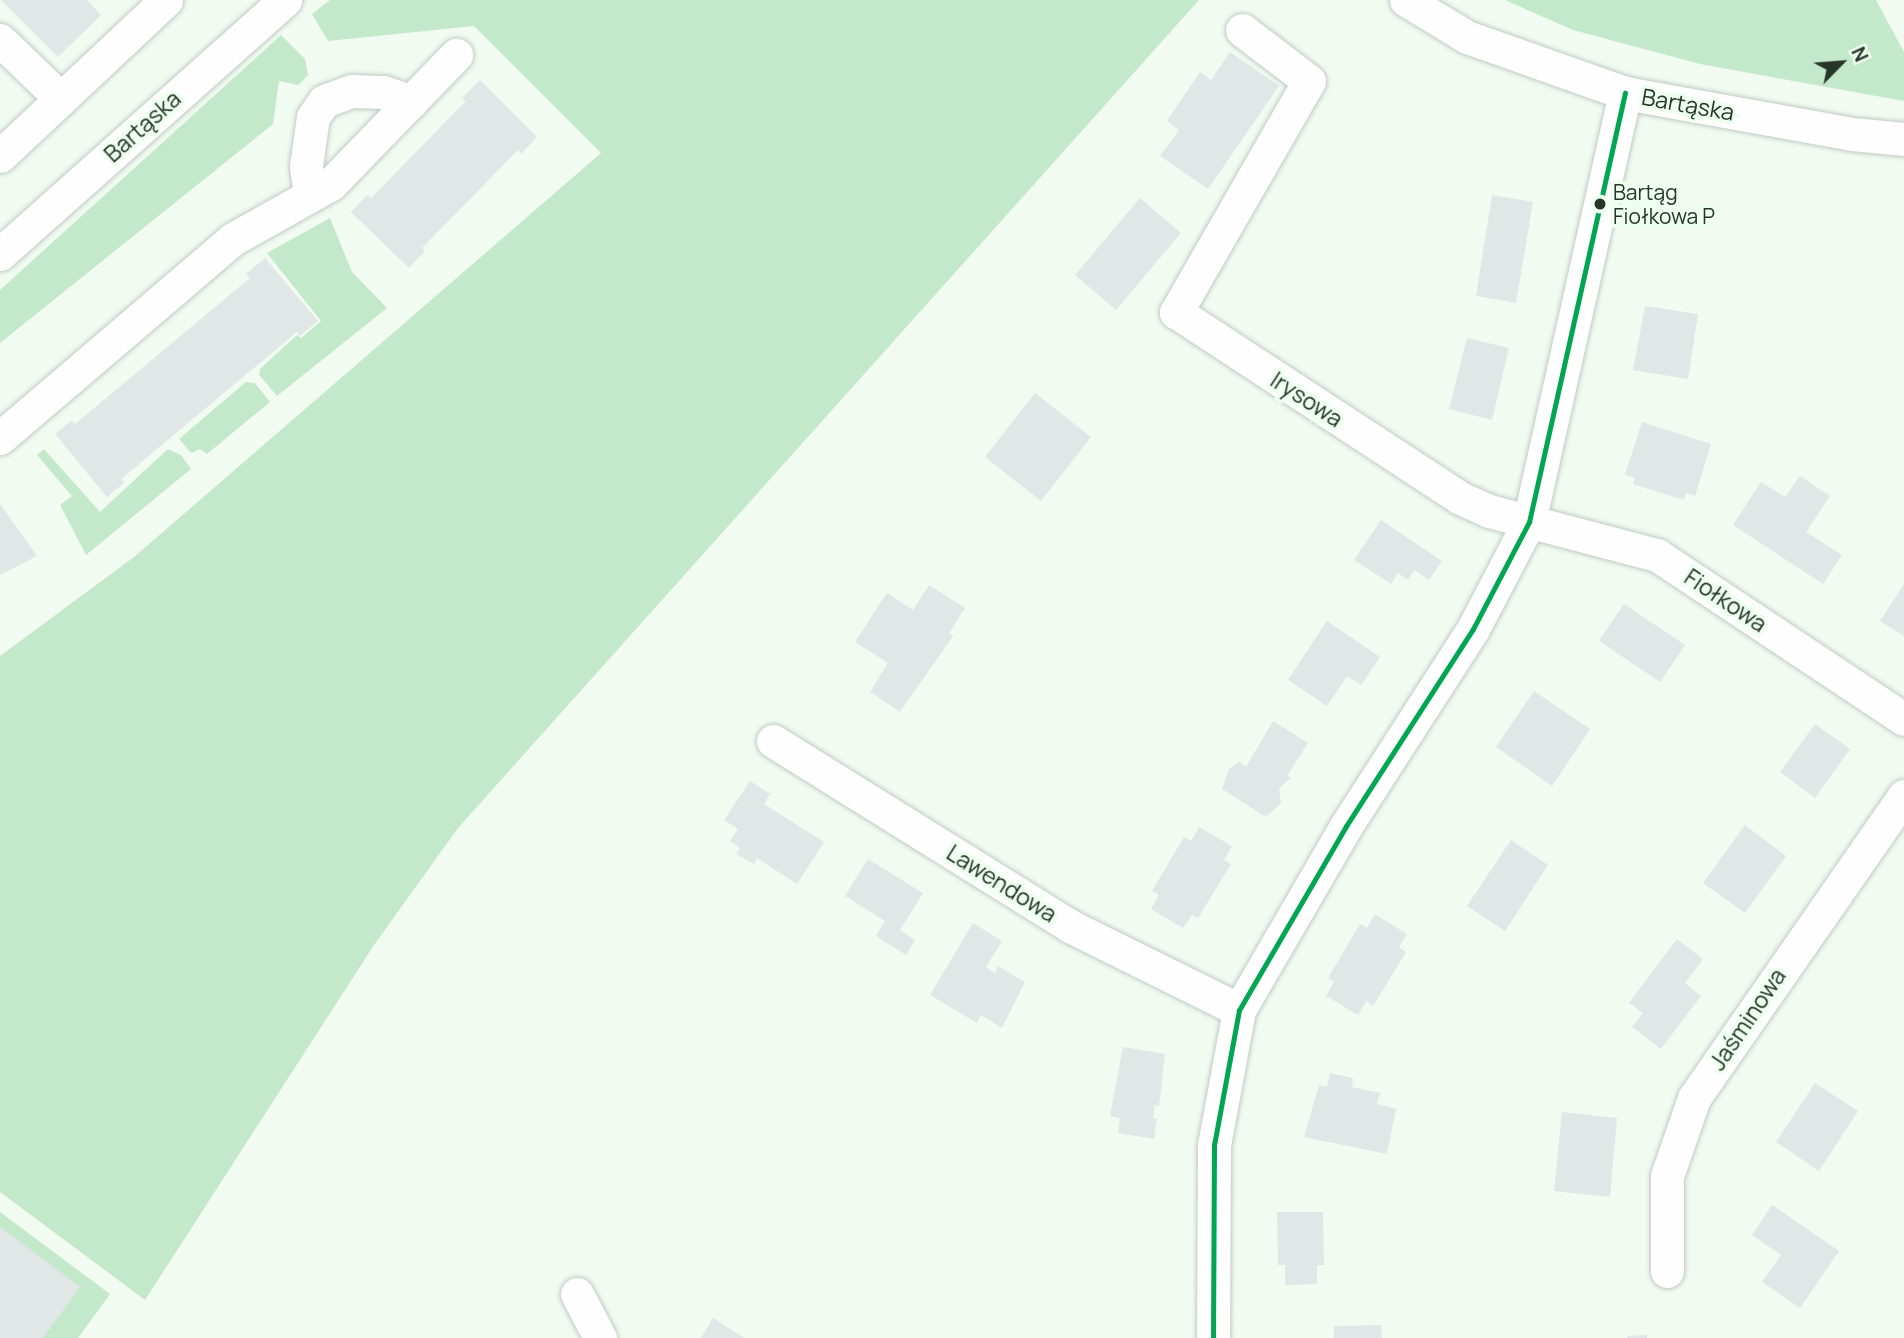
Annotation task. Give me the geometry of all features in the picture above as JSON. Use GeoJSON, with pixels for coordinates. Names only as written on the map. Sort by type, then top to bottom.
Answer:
{"type":"FeatureCollection","features":[{"type":"Feature","properties":{"kind":"street"},"geometry":{"type":"LineString","coordinates":[[0,156],[166,0]]}},
{"type":"Feature","properties":{"kind":"street","name":"Bartąska"},"geometry":{"type":"LineString","coordinates":[[0,254],[285,0]]}},
{"type":"Feature","properties":{"kind":"street","name":"Bartąska"},"geometry":{"type":"LineString","coordinates":[[1406,0],[1467,37],[1625,93],[1852,134],[1904,139]]}},
{"type":"Feature","properties":{"kind":"street","name":"Irysowa"},"geometry":{"type":"LineString","coordinates":[[1242,30],[1309,81],[1176,312],[1460,498],[1529,522]]}},
{"type":"Feature","properties":{"kind":"street"},"geometry":{"type":"LineString","coordinates":[[0,40],[61,99]]}},
{"type":"Feature","properties":{"kind":"street"},"geometry":{"type":"LineString","coordinates":[[0,438],[233,239],[331,184],[456,55]]}},
{"type":"Feature","properties":{"kind":"street"},"geometry":{"type":"LineString","coordinates":[[310,195],[306,166],[313,117],[324,101],[352,91],[384,92],[411,102]]}},
{"type":"Feature","properties":{"kind":"street"},"geometry":{"type":"LineString","coordinates":[[1213,1338],[1214,1145],[1239,1010],[1346,826],[1474,629],[1529,522],[1625,93]]}},
{"type":"Feature","properties":{"kind":"street","name":"Fiołkowa"},"geometry":{"type":"LineString","coordinates":[[1529,522],[1657,555],[1904,719]]}},
{"type":"Feature","properties":{"kind":"street","name":"Lawendowa"},"geometry":{"type":"LineString","coordinates":[[773,741],[1070,926],[1239,1010]]}},
{"type":"Feature","properties":{"kind":"street","name":"Jaśminowa"},"geometry":{"type":"LineString","coordinates":[[1667,1271],[1667,1176],[1694,1098],[1904,796]]}},
{"type":"Feature","properties":{"kind":"street"},"geometry":{"type":"LineString","coordinates":[[578,1294],[600,1338]]}},
{"type":"Feature","properties":{"kind":"green space"},"geometry":{"type":"Polygon","coordinates":[[[330,0],[1199,0],[458,828],[374,945],[145,1300],[0,1192],[0,656],[134,557],[601,153],[474,26],[328,41],[312,14],[330,0]]]}},
{"type":"Feature","properties":{"kind":"green space"},"geometry":{"type":"Polygon","coordinates":[[[1505,0],[1876,0],[1904,52],[1904,101],[1700,64],[1573,30],[1505,0]]]}},
{"type":"Feature","properties":{"kind":"green space"},"geometry":{"type":"Polygon","coordinates":[[[281,35],[305,59],[308,75],[298,85],[279,81],[273,124],[0,343],[0,290],[281,35]]]}},
{"type":"Feature","properties":{"kind":"green space"},"geometry":{"type":"Polygon","coordinates":[[[330,218],[352,272],[387,308],[277,396],[259,375],[260,369],[297,335],[301,338],[321,321],[267,253],[330,218]]]}},
{"type":"Feature","properties":{"kind":"green space"},"geometry":{"type":"Polygon","coordinates":[[[246,382],[255,383],[270,402],[207,454],[200,449],[191,453],[179,439],[246,382]]]}},
{"type":"Feature","properties":{"kind":"green space"},"geometry":{"type":"Polygon","coordinates":[[[44,449],[100,512],[168,449],[181,455],[191,469],[86,555],[60,505],[72,496],[37,455],[44,449]]]}},
{"type":"Feature","properties":{"kind":"green space"},"geometry":{"type":"Polygon","coordinates":[[[0,1212],[110,1294],[78,1338],[0,1338],[0,1212]]]}},
{"type":"Feature","properties":{"kind":"building"},"geometry":{"type":"Polygon","coordinates":[[[1,0],[87,0],[101,15],[58,57],[1,0]]]}},
{"type":"Feature","properties":{"kind":"building"},"geometry":{"type":"Polygon","coordinates":[[[1230,52],[1279,86],[1208,189],[1160,156],[1179,130],[1167,121],[1200,72],[1211,80],[1230,52]]]}},
{"type":"Feature","properties":{"kind":"building"},"geometry":{"type":"Polygon","coordinates":[[[480,80],[537,137],[521,154],[518,150],[422,248],[425,251],[409,268],[351,212],[367,195],[371,198],[466,101],[462,98],[480,80]]]}},
{"type":"Feature","properties":{"kind":"building"},"geometry":{"type":"Polygon","coordinates":[[[1492,195],[1533,202],[1516,303],[1476,296],[1492,195]]]}},
{"type":"Feature","properties":{"kind":"building"},"geometry":{"type":"Polygon","coordinates":[[[1140,198],[1181,233],[1116,310],[1075,275],[1140,198]]]}},
{"type":"Feature","properties":{"kind":"building"},"geometry":{"type":"Polygon","coordinates":[[[265,258],[318,321],[300,336],[297,332],[121,479],[125,482],[107,497],[55,434],[72,420],[75,424],[250,278],[246,274],[265,258]]]}},
{"type":"Feature","properties":{"kind":"building"},"geometry":{"type":"Polygon","coordinates":[[[1645,306],[1698,314],[1688,379],[1633,370],[1645,306]]]}},
{"type":"Feature","properties":{"kind":"building"},"geometry":{"type":"Polygon","coordinates":[[[1467,338],[1509,348],[1492,420],[1449,409],[1467,338]]]}},
{"type":"Feature","properties":{"kind":"building"},"geometry":{"type":"Polygon","coordinates":[[[1035,393],[1091,437],[1041,501],[985,457],[1035,393]]]}},
{"type":"Feature","properties":{"kind":"building"},"geometry":{"type":"Polygon","coordinates":[[[1642,422],[1711,444],[1695,496],[1686,493],[1684,500],[1633,484],[1635,478],[1625,475],[1642,422]]]}},
{"type":"Feature","properties":{"kind":"building"},"geometry":{"type":"Polygon","coordinates":[[[1800,476],[1830,496],[1806,532],[1842,555],[1823,584],[1733,525],[1761,482],[1785,497],[1800,476]]]}},
{"type":"Feature","properties":{"kind":"building"},"geometry":{"type":"Polygon","coordinates":[[[0,504],[37,556],[0,575],[0,504]]]}},
{"type":"Feature","properties":{"kind":"building"},"geometry":{"type":"Polygon","coordinates":[[[1381,520],[1442,561],[1429,580],[1414,570],[1408,580],[1398,573],[1391,584],[1354,560],[1381,520]]]}},
{"type":"Feature","properties":{"kind":"building"},"geometry":{"type":"Polygon","coordinates":[[[1904,584],[1904,636],[1880,621],[1904,584]]]}},
{"type":"Feature","properties":{"kind":"building"},"geometry":{"type":"Polygon","coordinates":[[[929,585],[965,608],[949,633],[953,636],[900,712],[870,692],[888,663],[855,642],[887,593],[913,610],[929,585]]]}},
{"type":"Feature","properties":{"kind":"building"},"geometry":{"type":"Polygon","coordinates":[[[1624,604],[1685,645],[1660,682],[1599,641],[1624,604]]]}},
{"type":"Feature","properties":{"kind":"building"},"geometry":{"type":"Polygon","coordinates":[[[1327,621],[1380,657],[1361,685],[1347,676],[1327,706],[1288,680],[1327,621]]]}},
{"type":"Feature","properties":{"kind":"building"},"geometry":{"type":"Polygon","coordinates":[[[1534,691],[1590,729],[1552,786],[1496,747],[1534,691]]]}},
{"type":"Feature","properties":{"kind":"building"},"geometry":{"type":"Polygon","coordinates":[[[1273,721],[1308,743],[1287,776],[1291,778],[1279,788],[1281,803],[1266,817],[1222,789],[1229,769],[1239,762],[1246,767],[1273,721]]]}},
{"type":"Feature","properties":{"kind":"building"},"geometry":{"type":"Polygon","coordinates":[[[1815,724],[1850,749],[1815,798],[1780,772],[1815,724]]]}},
{"type":"Feature","properties":{"kind":"building"},"geometry":{"type":"Polygon","coordinates":[[[750,781],[770,794],[764,804],[824,842],[797,884],[757,858],[754,864],[736,854],[740,848],[730,841],[738,829],[724,820],[750,781]]]}},
{"type":"Feature","properties":{"kind":"building"},"geometry":{"type":"Polygon","coordinates":[[[1745,825],[1786,856],[1745,913],[1703,883],[1745,825]]]}},
{"type":"Feature","properties":{"kind":"building"},"geometry":{"type":"Polygon","coordinates":[[[1199,827],[1232,846],[1224,860],[1231,864],[1198,918],[1192,915],[1183,928],[1151,909],[1159,895],[1152,891],[1184,837],[1191,841],[1199,827]]]}},
{"type":"Feature","properties":{"kind":"building"},"geometry":{"type":"Polygon","coordinates":[[[1511,840],[1548,865],[1505,931],[1467,906],[1511,840]]]}},
{"type":"Feature","properties":{"kind":"building"},"geometry":{"type":"Polygon","coordinates":[[[868,859],[923,893],[900,930],[915,940],[906,955],[876,936],[885,921],[845,896],[868,859]]]}},
{"type":"Feature","properties":{"kind":"building"},"geometry":{"type":"Polygon","coordinates":[[[1375,914],[1407,934],[1399,947],[1406,952],[1373,1006],[1366,1001],[1358,1015],[1326,996],[1334,982],[1328,978],[1360,924],[1367,928],[1375,914]]]}},
{"type":"Feature","properties":{"kind":"building"},"geometry":{"type":"Polygon","coordinates":[[[973,923],[1002,941],[986,967],[995,973],[998,966],[1025,982],[1002,1028],[981,1015],[977,1023],[930,995],[973,923]]]}},
{"type":"Feature","properties":{"kind":"building"},"geometry":{"type":"Polygon","coordinates":[[[1677,939],[1703,959],[1685,983],[1701,996],[1661,1049],[1632,1027],[1643,1013],[1629,1003],[1677,939]]]}},
{"type":"Feature","properties":{"kind":"building"},"geometry":{"type":"Polygon","coordinates":[[[1123,1047],[1165,1054],[1159,1106],[1155,1105],[1153,1118],[1157,1118],[1154,1139],[1118,1133],[1120,1118],[1110,1116],[1123,1047]]]}},
{"type":"Feature","properties":{"kind":"building"},"geometry":{"type":"Polygon","coordinates":[[[1330,1073],[1353,1078],[1352,1087],[1380,1093],[1377,1104],[1396,1109],[1387,1154],[1304,1137],[1319,1085],[1327,1087],[1330,1073]]]}},
{"type":"Feature","properties":{"kind":"building"},"geometry":{"type":"Polygon","coordinates":[[[1815,1083],[1858,1111],[1819,1171],[1776,1142],[1815,1083]]]}},
{"type":"Feature","properties":{"kind":"building"},"geometry":{"type":"Polygon","coordinates":[[[1562,1112],[1617,1118],[1610,1197],[1554,1191],[1562,1112]]]}},
{"type":"Feature","properties":{"kind":"building"},"geometry":{"type":"Polygon","coordinates":[[[1772,1205],[1839,1251],[1800,1308],[1762,1282],[1781,1255],[1752,1235],[1772,1205]]]}},
{"type":"Feature","properties":{"kind":"building"},"geometry":{"type":"Polygon","coordinates":[[[1277,1212],[1323,1212],[1324,1265],[1317,1265],[1317,1284],[1285,1285],[1285,1265],[1278,1265],[1277,1212]]]}},
{"type":"Feature","properties":{"kind":"building"},"geometry":{"type":"Polygon","coordinates":[[[0,1227],[80,1287],[43,1338],[0,1338],[0,1227]]]}},
{"type":"Feature","properties":{"kind":"building"},"geometry":{"type":"Polygon","coordinates":[[[713,1318],[744,1338],[701,1338],[713,1318]]]}},
{"type":"Feature","properties":{"kind":"building"},"geometry":{"type":"Polygon","coordinates":[[[1381,1325],[1382,1338],[1334,1338],[1334,1326],[1381,1325]]]}},
{"type":"Feature","properties":{"kind":"building"},"geometry":{"type":"Polygon","coordinates":[[[1647,1335],[1647,1338],[1627,1338],[1627,1336],[1647,1335]]]}},
{"type":"Feature","properties":{"kind":"transit line"},"geometry":{"type":"LineString","coordinates":[[1213,1338],[1214,1145],[1239,1010],[1346,826],[1473,629],[1529,522],[1625,93]]}},
{"type":"Feature","properties":{"kind":"place","name":"Bartąg Fiołkowa P"},"geometry":{"type":"Point","coordinates":[1600,204]}}]}
